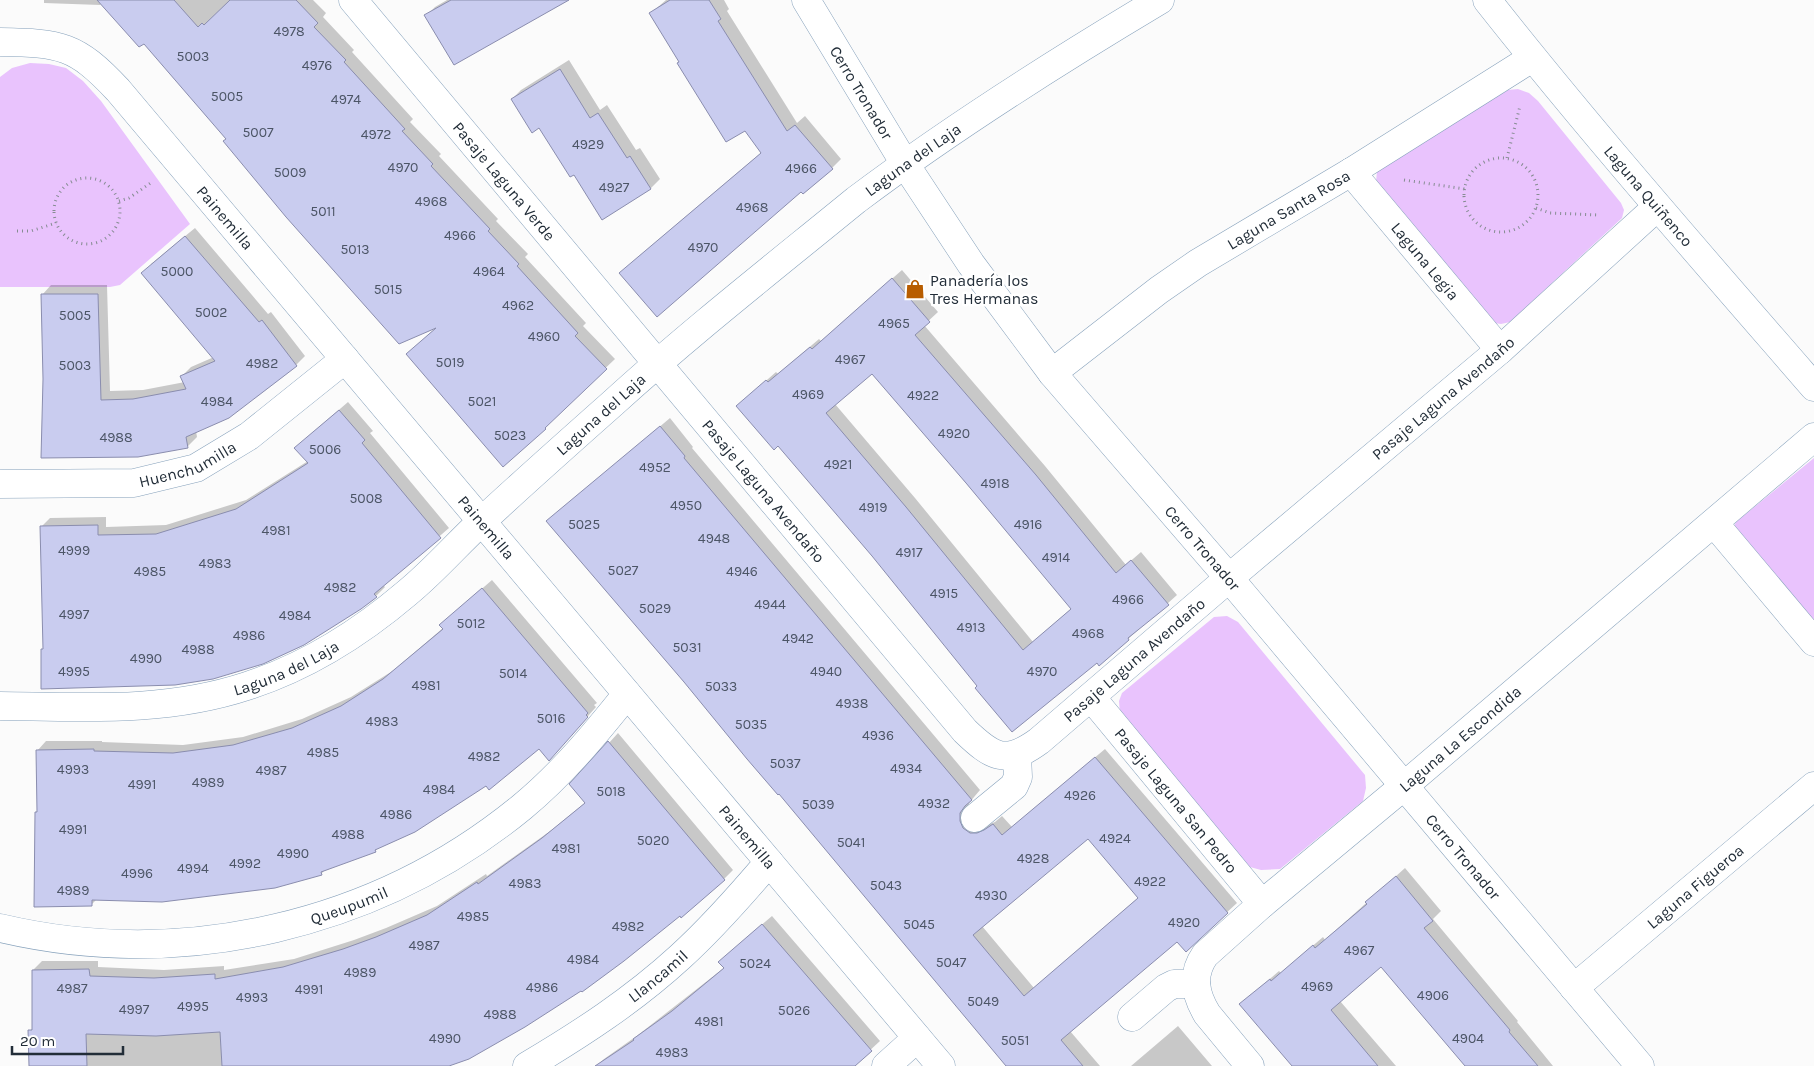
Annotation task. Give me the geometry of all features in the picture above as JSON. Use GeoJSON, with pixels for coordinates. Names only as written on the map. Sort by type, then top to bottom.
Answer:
{"type":"FeatureCollection","features":[{"type":"Feature","properties":{"kind":"street","name":"Cerro Tronador"},"geometry":{"type":"LineString","coordinates":[[806,0],[905,164],[980,277],[1052,373],[1229,578],[1640,1066]]}},
{"type":"Feature","properties":{"kind":"street","name":"Laguna del Laja"},"geometry":{"type":"LineString","coordinates":[[0,706],[128,708],[176,703],[217,695],[271,677],[318,655],[342,641],[408,593],[481,522],[657,363],[856,200],[905,164],[1026,83],[1160,0]]}},
{"type":"Feature","properties":{"kind":"street","name":"Laguna Quiñenco"},"geometry":{"type":"LineString","coordinates":[[1487,0],[1532,58],[1657,207],[1814,387]]}},
{"type":"Feature","properties":{"kind":"street","name":"Pasaje Laguna Verde"},"geometry":{"type":"LineString","coordinates":[[356,1],[657,363]]}},
{"type":"Feature","properties":{"kind":"street","name":"Painemilla"},"geometry":{"type":"LineString","coordinates":[[0,42],[54,45],[69,50],[100,70],[941,1066]]}},
{"type":"Feature","properties":{"kind":"street","name":"Laguna Santa Rosa"},"geometry":{"type":"LineString","coordinates":[[1052,373],[1159,290],[1198,263],[1351,172],[1532,58]]}},
{"type":"Feature","properties":{"kind":"street","name":"Laguna Legia"},"geometry":{"type":"LineString","coordinates":[[1351,172],[1500,350]]}},
{"type":"Feature","properties":{"kind":"street","name":"Pasaje Laguna Avendaño"},"geometry":{"type":"LineString","coordinates":[[657,363],[965,731],[979,744],[997,755],[1016,755],[1039,741],[1091,698],[1229,578],[1500,350],[1657,207]]}},
{"type":"Feature","properties":{"kind":"street","name":"Huenchumilla"},"geometry":{"type":"LineString","coordinates":[[0,484],[134,483],[196,468],[249,436],[345,359]]}},
{"type":"Feature","properties":{"kind":"street","name":"Laguna La Escondida"},"geometry":{"type":"LineString","coordinates":[[1196,984],[1199,964],[1205,954],[1814,437]]}},
{"type":"Feature","properties":{"kind":"street"},"geometry":{"type":"LineString","coordinates":[[1714,523],[1814,642]]}},
{"type":"Feature","properties":{"kind":"street","name":"Queupumil"},"geometry":{"type":"LineString","coordinates":[[0,928],[24,934],[77,942],[132,945],[187,943],[276,929],[346,908],[394,889],[439,865],[481,838],[522,807],[560,772],[595,735],[627,694]]}},
{"type":"Feature","properties":{"kind":"street","name":"Pasaje Laguna San Pedro"},"geometry":{"type":"LineString","coordinates":[[1091,698],[1262,904]]}},
{"type":"Feature","properties":{"kind":"street"},"geometry":{"type":"LineString","coordinates":[[975,818],[1014,786],[1018,777],[1016,755]]}},
{"type":"Feature","properties":{"kind":"street","name":"Laguna Figueroa"},"geometry":{"type":"LineString","coordinates":[[1574,988],[1814,786]]}},
{"type":"Feature","properties":{"kind":"street","name":"Llancamil"},"geometry":{"type":"LineString","coordinates":[[527,1066],[579,1035],[631,998],[680,958],[725,913],[769,862]]}},
{"type":"Feature","properties":{"kind":"street"},"geometry":{"type":"LineString","coordinates":[[1132,1017],[1166,988],[1174,984],[1196,984],[1202,1005],[1207,1014],[1250,1066]]}},
{"type":"Feature","properties":{"kind":"street"},"geometry":{"type":"LineString","coordinates":[[886,1066],[917,1038]]}},
{"type":"Feature","properties":{"kind":"path"},"geometry":{"type":"LineString","coordinates":[[1496,158],[1507,158],[1517,161],[1533,176],[1537,186],[1538,198],[1536,208],[1530,218],[1521,226],[1510,231],[1497,232],[1486,228],[1472,217],[1465,201],[1465,189],[1475,169],[1484,162],[1496,158]]}},
{"type":"Feature","properties":{"kind":"path"},"geometry":{"type":"LineString","coordinates":[[1351,172],[1465,189]]}},
{"type":"Feature","properties":{"kind":"path"},"geometry":{"type":"LineString","coordinates":[[87,177],[107,184],[114,191],[119,201],[121,211],[117,226],[107,238],[98,243],[78,243],[69,239],[61,232],[56,223],[54,213],[55,202],[67,184],[76,179],[87,177]]}},
{"type":"Feature","properties":{"kind":"path"},"geometry":{"type":"LineString","coordinates":[[1536,208],[1550,213],[1607,215]]}},
{"type":"Feature","properties":{"kind":"path"},"geometry":{"type":"LineString","coordinates":[[17,231],[31,231],[56,223]]}},
{"type":"Feature","properties":{"kind":"shaded area"},"geometry":{"type":"Polygon","coordinates":[[[30,63],[49,64],[66,68],[83,81],[101,101],[190,224],[120,285],[110,287],[0,287],[0,77],[12,68],[30,63]]]}},
{"type":"Feature","properties":{"kind":"shaded area"},"geometry":{"type":"Polygon","coordinates":[[[1518,89],[1529,93],[1538,101],[1621,203],[1624,210],[1622,218],[1510,322],[1501,324],[1494,323],[1376,182],[1377,171],[1381,165],[1508,90],[1518,89]]]}},
{"type":"Feature","properties":{"kind":"shaded area"},"geometry":{"type":"Polygon","coordinates":[[[1814,458],[1814,629],[1733,528],[1736,522],[1814,458]]]}},
{"type":"Feature","properties":{"kind":"shaded area"},"geometry":{"type":"Polygon","coordinates":[[[1227,616],[1238,622],[1365,775],[1366,788],[1363,801],[1280,869],[1261,870],[1250,867],[1120,714],[1119,701],[1122,693],[1214,617],[1227,616]]]}},
{"type":"Feature","properties":{"kind":"building"},"geometry":{"type":"Polygon","coordinates":[[[97,0],[174,0],[198,27],[202,23],[204,25],[230,0],[296,0],[318,23],[314,27],[346,60],[344,62],[405,129],[402,131],[433,164],[431,166],[490,229],[488,231],[519,264],[517,266],[578,333],[575,336],[607,369],[546,429],[503,467],[406,354],[436,328],[399,344],[286,217],[223,141],[226,139],[144,44],[139,47],[97,0]]]}},
{"type":"Feature","properties":{"kind":"building"},"geometry":{"type":"Polygon","coordinates":[[[451,0],[569,0],[454,65],[424,15],[451,0]]]}},
{"type":"Feature","properties":{"kind":"building"},"geometry":{"type":"Polygon","coordinates":[[[670,0],[709,0],[721,19],[718,21],[787,131],[795,125],[833,169],[803,194],[801,192],[657,317],[619,273],[761,153],[745,131],[726,142],[677,63],[679,62],[649,13],[670,0]]]}},
{"type":"Feature","properties":{"kind":"building"},"geometry":{"type":"Polygon","coordinates":[[[560,69],[590,118],[598,113],[627,158],[630,156],[651,189],[602,220],[574,175],[570,177],[539,128],[532,133],[511,99],[560,69]]]}},
{"type":"Feature","properties":{"kind":"building"},"geometry":{"type":"Polygon","coordinates":[[[185,236],[259,322],[262,320],[297,366],[229,418],[186,437],[188,448],[138,457],[41,458],[43,379],[41,294],[98,294],[101,400],[133,399],[186,389],[180,376],[215,361],[141,273],[185,236]]]}},
{"type":"Feature","properties":{"kind":"building"},"geometry":{"type":"Polygon","coordinates":[[[892,278],[930,322],[915,335],[1036,475],[1116,573],[1131,560],[1169,605],[1128,638],[1129,640],[1099,666],[1097,663],[1012,732],[975,688],[977,686],[872,556],[778,446],[774,450],[736,406],[766,380],[768,382],[810,347],[812,349],[892,278]],[[872,374],[826,413],[1023,650],[1071,609],[872,374]]]}},
{"type":"Feature","properties":{"kind":"building"},"geometry":{"type":"Polygon","coordinates":[[[339,410],[365,440],[362,443],[441,538],[374,594],[377,597],[361,609],[304,645],[263,664],[213,679],[175,685],[41,689],[41,649],[43,649],[40,526],[98,525],[98,535],[156,534],[236,509],[308,463],[294,448],[339,410]]]}},
{"type":"Feature","properties":{"kind":"building"},"geometry":{"type":"Polygon","coordinates":[[[660,426],[685,456],[684,458],[972,800],[960,813],[960,821],[963,828],[970,833],[977,833],[993,824],[1002,835],[1095,757],[1228,913],[1186,952],[1177,942],[1061,1040],[1083,1066],[1006,1066],[779,794],[747,759],[684,682],[546,521],[660,426]],[[1088,839],[973,935],[1024,996],[1138,898],[1088,839]]]}},
{"type":"Feature","properties":{"kind":"building"},"geometry":{"type":"Polygon","coordinates":[[[482,588],[588,713],[586,715],[588,717],[549,761],[539,749],[489,790],[486,786],[415,832],[375,850],[376,852],[321,872],[322,875],[275,888],[162,902],[92,900],[92,906],[34,907],[35,812],[37,812],[36,750],[94,749],[94,751],[173,753],[233,745],[292,728],[341,706],[383,679],[443,629],[439,625],[482,588]]]}},
{"type":"Feature","properties":{"kind":"building"},"geometry":{"type":"Polygon","coordinates":[[[608,741],[725,880],[681,918],[680,916],[582,992],[469,1059],[449,1066],[222,1066],[220,1032],[156,1036],[86,1034],[87,1066],[29,1066],[28,1030],[32,1030],[32,970],[89,969],[90,976],[154,978],[215,974],[215,979],[283,967],[376,937],[427,915],[477,882],[478,884],[542,838],[585,803],[569,784],[608,741]]]}},
{"type":"Feature","properties":{"kind":"building"},"geometry":{"type":"Polygon","coordinates":[[[1396,876],[1433,921],[1424,928],[1538,1066],[1465,1066],[1381,967],[1331,1010],[1378,1066],[1292,1066],[1239,1004],[1270,979],[1271,981],[1313,945],[1315,948],[1367,904],[1365,902],[1396,876]]]}},
{"type":"Feature","properties":{"kind":"building"},"geometry":{"type":"Polygon","coordinates":[[[762,924],[872,1051],[855,1066],[595,1066],[634,1040],[724,968],[718,962],[762,924]]]}},
{"type":"Feature","properties":{"kind":"place","name":"Panadería los Tres Hermanas"},"geometry":{"type":"Point","coordinates":[915,289]}}]}
